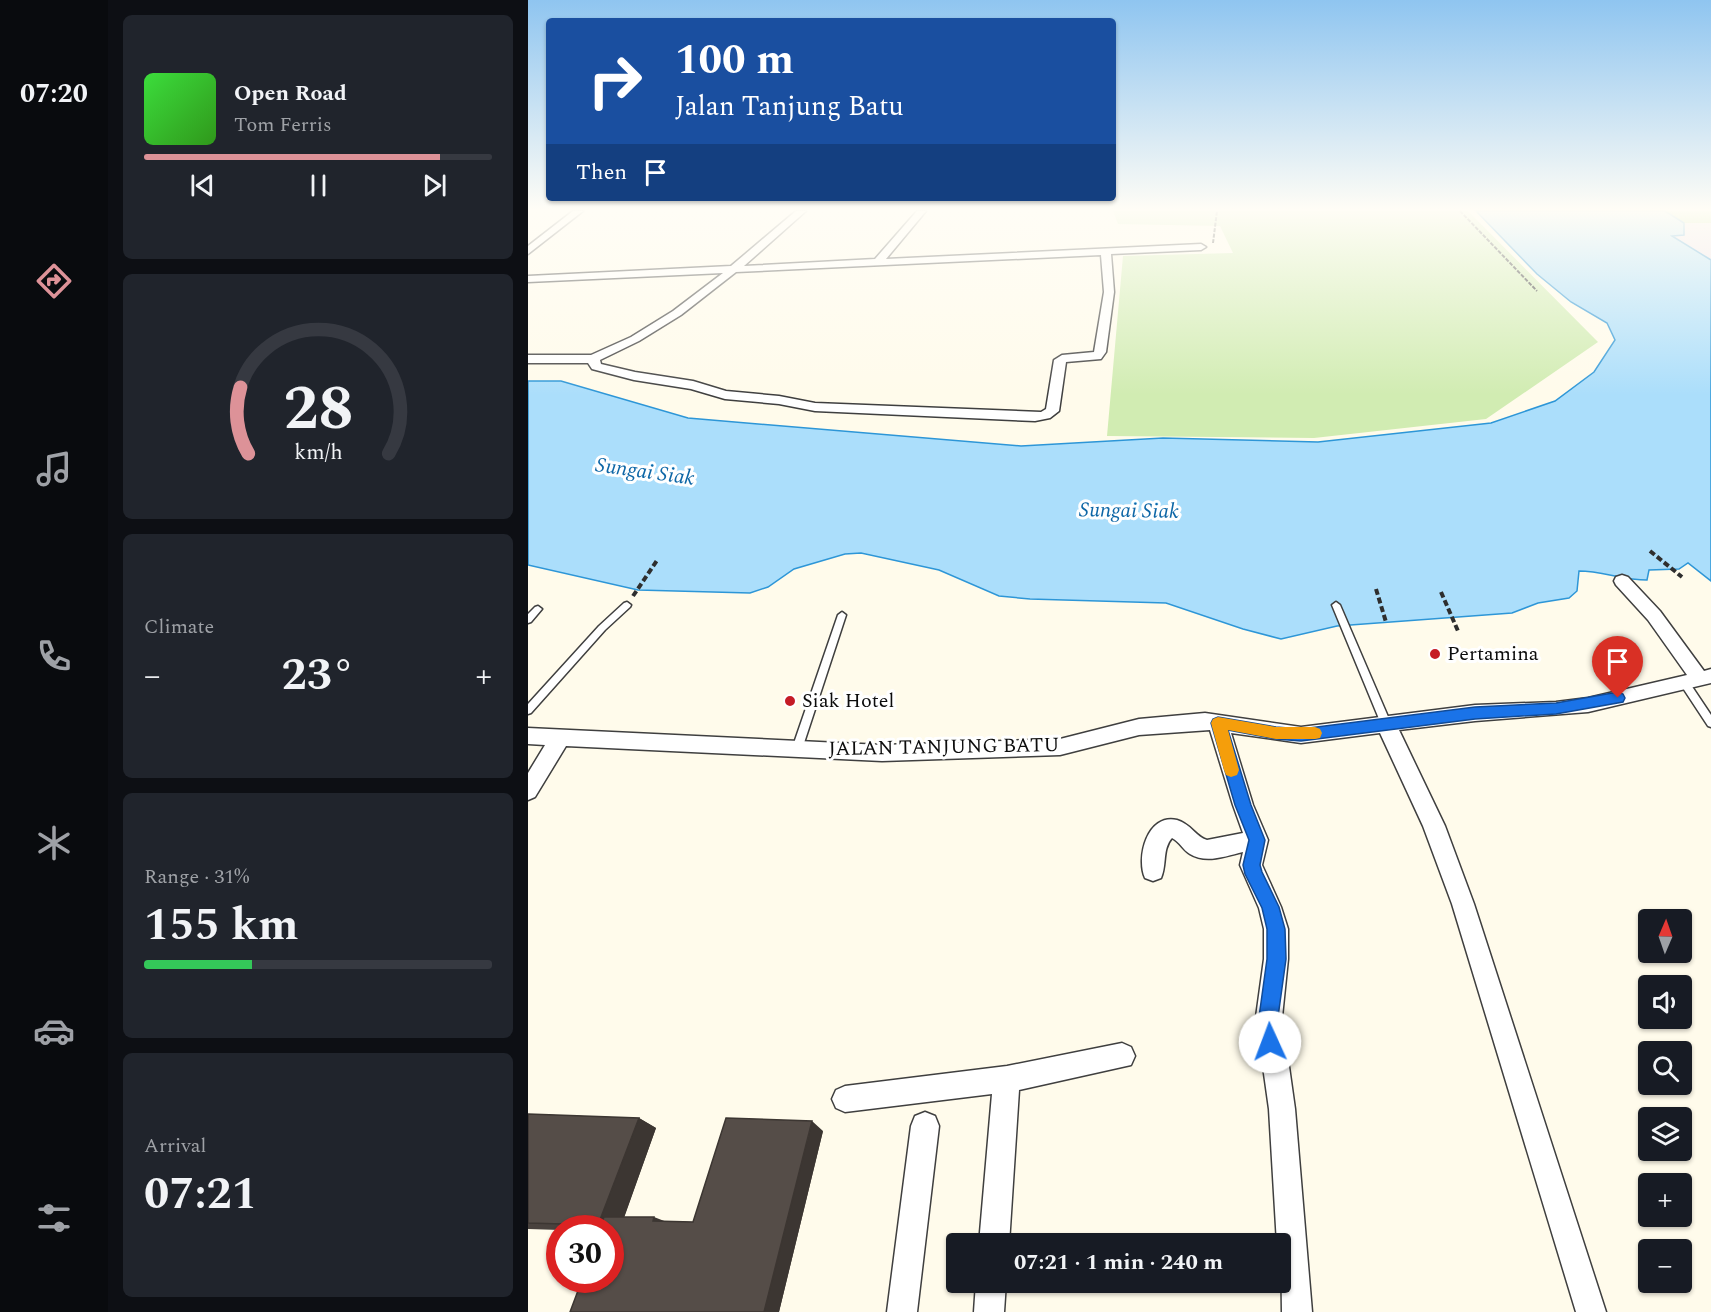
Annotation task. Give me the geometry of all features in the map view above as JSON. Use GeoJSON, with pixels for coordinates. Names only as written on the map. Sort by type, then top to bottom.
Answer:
{"type":"FeatureCollection","features":[{"type":"Feature","properties":{"kind":"street"},"geometry":{"type":"LineString","coordinates":[[528,279],[657,272]]}},
{"type":"Feature","properties":{"kind":"street"},"geometry":{"type":"LineString","coordinates":[[528,359],[593,359],[635,339],[677,313],[732,272]]}},
{"type":"Feature","properties":{"kind":"street"},"geometry":{"type":"LineString","coordinates":[[593,359],[596,366],[634,376],[693,385],[725,395],[779,400],[815,408],[1045,416],[1052,411],[1059,363],[1062,359],[1090,358],[1097,356],[1100,352],[1109,292],[1108,272]]}},
{"type":"Feature","properties":{"kind":"street"},"geometry":{"type":"LineString","coordinates":[[1622,581],[1664,625],[1698,679]]}},
{"type":"Feature","properties":{"kind":"street","name":"JALAN TANJUNG BATU"},"geometry":{"type":"LineString","coordinates":[[528,736],[882,753],[1060,747],[1139,727],[1205,722],[1301,735],[1387,726],[1475,713],[1556,709],[1588,705],[1698,679]]}},
{"type":"Feature","properties":{"kind":"street"},"geometry":{"type":"LineString","coordinates":[[1218,723],[1243,805],[1257,840],[1251,865],[1270,907],[1276,929],[1276,959],[1269,1017],[1270,1042],[1282,1109],[1297,1312]]}},
{"type":"Feature","properties":{"kind":"street"},"geometry":{"type":"LineString","coordinates":[[1387,726],[1434,826],[1463,904],[1591,1312]]}},
{"type":"Feature","properties":{"kind":"street"},"geometry":{"type":"LineString","coordinates":[[528,791],[560,738]]}},
{"type":"Feature","properties":{"kind":"street"},"geometry":{"type":"LineString","coordinates":[[1154,871],[1156,840],[1167,829],[1181,830],[1188,834],[1196,847],[1207,850],[1257,840]]}},
{"type":"Feature","properties":{"kind":"street"},"geometry":{"type":"LineString","coordinates":[[845,1099],[1007,1079],[1122,1056]]}},
{"type":"Feature","properties":{"kind":"street"},"geometry":{"type":"LineString","coordinates":[[995,1233],[1007,1079]]}},
{"type":"Feature","properties":{"kind":"street"},"geometry":{"type":"LineString","coordinates":[[902,1312],[925,1126]]}},
{"type":"Feature","properties":{"kind":"street"},"geometry":{"type":"LineString","coordinates":[[989,1312],[990,1293]]}},
{"type":"Feature","properties":{"kind":"lane"},"geometry":{"type":"LineString","coordinates":[[528,710],[602,628],[627,604]]}},
{"type":"Feature","properties":{"kind":"lane"},"geometry":{"type":"LineString","coordinates":[[1336,604],[1387,726]]}},
{"type":"Feature","properties":{"kind":"lane"},"geometry":{"type":"LineString","coordinates":[[528,620],[538,609]]}},
{"type":"Feature","properties":{"kind":"lane"},"geometry":{"type":"LineString","coordinates":[[797,749],[842,615]]}},
{"type":"Feature","properties":{"kind":"lane"},"geometry":{"type":"LineString","coordinates":[[1698,679],[1711,723]]}},
{"type":"Feature","properties":{"kind":"path"},"geometry":{"type":"LineString","coordinates":[[1519,272],[1537,291]]}},
{"type":"Feature","properties":{"kind":"path"},"geometry":{"type":"LineString","coordinates":[[1650,551],[1682,577]]}},
{"type":"Feature","properties":{"kind":"path"},"geometry":{"type":"LineString","coordinates":[[627,604],[658,560]]}},
{"type":"Feature","properties":{"kind":"path"},"geometry":{"type":"LineString","coordinates":[[1376,589],[1386,622]]}},
{"type":"Feature","properties":{"kind":"path"},"geometry":{"type":"LineString","coordinates":[[1440,592],[1458,631]]}},
{"type":"Feature","properties":{"kind":"green space"},"geometry":{"type":"Polygon","coordinates":[[[1122,272],[1529,272],[1598,342],[1486,419],[1314,438],[1107,436],[1122,272]]]}},
{"type":"Feature","properties":{"kind":"water","name":"Sungai Siak"},"geometry":{"type":"Polygon","coordinates":[[[1535,272],[1711,272],[1711,581],[1688,563],[1679,569],[1649,570],[1647,580],[1579,571],[1577,591],[1569,598],[1538,603],[1512,613],[1337,626],[1281,639],[1243,629],[1166,603],[999,596],[939,570],[861,553],[845,554],[794,569],[768,587],[750,593],[638,590],[528,565],[528,381],[561,381],[688,418],[1021,446],[1163,438],[1318,442],[1491,423],[1555,401],[1594,372],[1615,340],[1607,323],[1571,302],[1535,272]]]}},
{"type":"Feature","properties":{"kind":"building"},"geometry":{"type":"Polygon","coordinates":[[[528,1114],[639,1118],[602,1215],[546,1215],[546,1224],[528,1223],[528,1114]]]}},
{"type":"Feature","properties":{"kind":"building"},"geometry":{"type":"Polygon","coordinates":[[[726,1118],[812,1121],[764,1312],[570,1312],[577,1293],[624,1293],[624,1217],[654,1217],[653,1221],[693,1222],[726,1118]]]}},
{"type":"Feature","properties":{"kind":"slow traffic"},"geometry":{"type":"LineString","coordinates":[[1231,770],[1218,723],[1276,733],[1301,735],[1315,733]]}},
{"type":"Feature","properties":{"kind":"place","name":"Pertamina"},"geometry":{"type":"Point","coordinates":[1435,654]}},
{"type":"Feature","properties":{"kind":"place","name":"Siak Hotel"},"geometry":{"type":"Point","coordinates":[790,701]}},
{"type":"Feature","properties":{"kind":"route"},"geometry":{"type":"LineString","coordinates":[[1270,1042],[1269,1017],[1276,959],[1276,929],[1270,907],[1251,865],[1257,840],[1224,749],[1218,723],[1301,735],[1387,726],[1475,713],[1556,709],[1618,698]]}}]}
